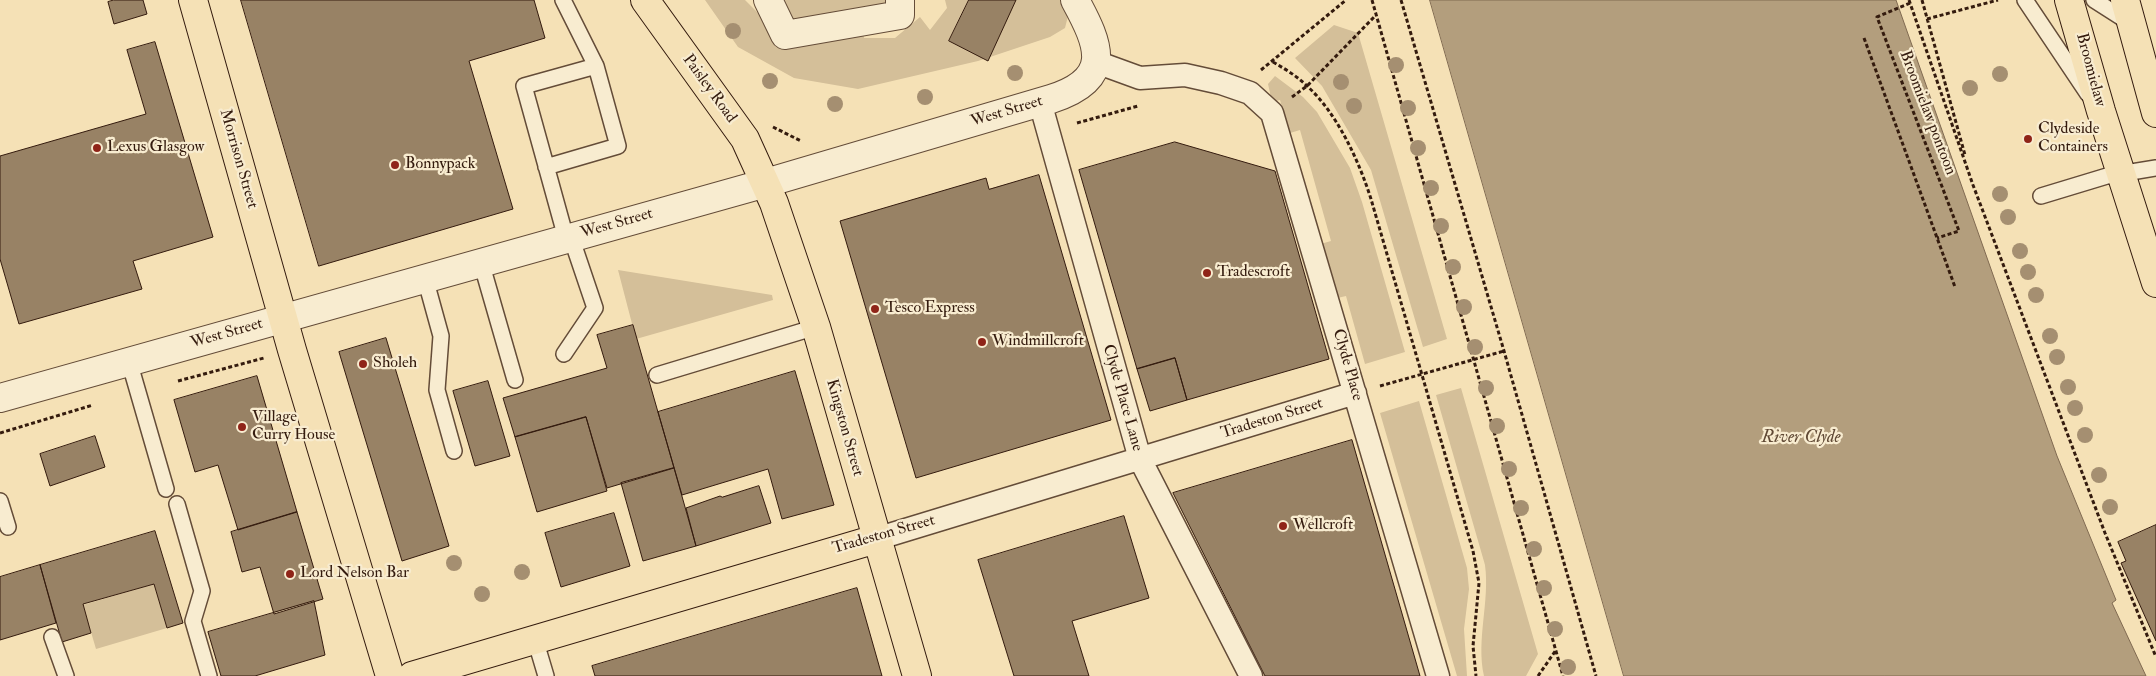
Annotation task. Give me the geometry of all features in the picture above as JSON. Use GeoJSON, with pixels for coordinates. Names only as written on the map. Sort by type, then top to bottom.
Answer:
{"type":"FeatureCollection","features":[{"type":"Feature","properties":{"kind":"main road","name":"Morrison Street"},"geometry":{"type":"LineString","coordinates":[[193,0],[284,318],[390,676]]}},
{"type":"Feature","properties":{"kind":"main road","name":"Paisley Road"},"geometry":{"type":"LineString","coordinates":[[645,0],[745,139],[766,183]]}},
{"type":"Feature","properties":{"kind":"main road","name":"Broomielaw"},"geometry":{"type":"LineString","coordinates":[[2077,1],[2101,111],[2156,283]]}},
{"type":"Feature","properties":{"kind":"main road"},"geometry":{"type":"LineString","coordinates":[[2129,12],[2156,114]]}},
{"type":"Feature","properties":{"kind":"main road","name":"Kingston Street"},"geometry":{"type":"LineString","coordinates":[[766,183],[816,327],[917,676]]}},
{"type":"Feature","properties":{"kind":"main road","name":"Tradeston Street"},"geometry":{"type":"LineString","coordinates":[[412,676],[839,548],[876,539]]}},
{"type":"Feature","properties":{"kind":"street"},"geometry":{"type":"LineString","coordinates":[[768,0],[785,35],[900,15],[900,0]]}},
{"type":"Feature","properties":{"kind":"street"},"geometry":{"type":"LineString","coordinates":[[1075,0],[1095,40],[1096,62],[1140,78],[1185,75],[1221,83],[1250,93],[1272,113]]}},
{"type":"Feature","properties":{"kind":"street","name":"West Street"},"geometry":{"type":"LineString","coordinates":[[0,398],[766,183],[1040,102],[1077,88],[1092,73],[1096,62]]}},
{"type":"Feature","properties":{"kind":"street","name":"Clyde Place Lane"},"geometry":{"type":"LineString","coordinates":[[1040,102],[1140,459],[1251,676]]}},
{"type":"Feature","properties":{"kind":"street","name":"Clyde Place"},"geometry":{"type":"LineString","coordinates":[[1272,113],[1438,676]]}},
{"type":"Feature","properties":{"kind":"street","name":"Tradeston Street"},"geometry":{"type":"LineString","coordinates":[[876,539],[1355,394]]}},
{"type":"Feature","properties":{"kind":"lane"},"geometry":{"type":"LineString","coordinates":[[546,166],[618,146],[596,66],[563,0]]}},
{"type":"Feature","properties":{"kind":"lane"},"geometry":{"type":"LineString","coordinates":[[2025,0],[2101,111]]}},
{"type":"Feature","properties":{"kind":"lane"},"geometry":{"type":"LineString","coordinates":[[2077,1],[2129,12]]}},
{"type":"Feature","properties":{"kind":"lane"},"geometry":{"type":"LineString","coordinates":[[564,354],[595,308],[569,238],[546,166],[524,86],[596,66]]}},
{"type":"Feature","properties":{"kind":"lane"},"geometry":{"type":"LineString","coordinates":[[2041,196],[2121,174],[2156,168]]}},
{"type":"Feature","properties":{"kind":"lane"},"geometry":{"type":"LineString","coordinates":[[482,262],[515,380]]}},
{"type":"Feature","properties":{"kind":"lane"},"geometry":{"type":"LineString","coordinates":[[425,278],[441,336],[437,390],[454,451]]}},
{"type":"Feature","properties":{"kind":"lane"},"geometry":{"type":"LineString","coordinates":[[657,375],[816,327]]}},
{"type":"Feature","properties":{"kind":"lane"},"geometry":{"type":"LineString","coordinates":[[129,361],[166,489]]}},
{"type":"Feature","properties":{"kind":"lane"},"geometry":{"type":"LineString","coordinates":[[0,501],[8,527]]}},
{"type":"Feature","properties":{"kind":"lane"},"geometry":{"type":"LineString","coordinates":[[177,504],[202,591],[193,620],[209,676]]}},
{"type":"Feature","properties":{"kind":"lane"},"geometry":{"type":"LineString","coordinates":[[52,637],[66,676]]}},
{"type":"Feature","properties":{"kind":"lane"},"geometry":{"type":"LineString","coordinates":[[535,639],[546,676]]}},
{"type":"Feature","properties":{"kind":"path"},"geometry":{"type":"LineString","coordinates":[[1346,0],[1273,62],[1307,86],[1328,110],[1365,180],[1476,567],[1479,598],[1473,646],[1476,676]]}},
{"type":"Feature","properties":{"kind":"path"},"geometry":{"type":"LineString","coordinates":[[1372,0],[1563,676]]}},
{"type":"Feature","properties":{"kind":"path"},"geometry":{"type":"LineString","coordinates":[[1401,0],[1504,350],[1596,676]]}},
{"type":"Feature","properties":{"kind":"path"},"geometry":{"type":"LineString","coordinates":[[1922,0],[1973,185]]}},
{"type":"Feature","properties":{"kind":"path"},"geometry":{"type":"LineString","coordinates":[[1927,19],[1998,0]]}},
{"type":"Feature","properties":{"kind":"path"},"geometry":{"type":"LineString","coordinates":[[1909,2],[1973,185],[2105,533],[2156,657]]}},
{"type":"Feature","properties":{"kind":"path","name":"Broomielaw pontoon"},"geometry":{"type":"LineString","coordinates":[[1909,2],[1877,17],[1959,230],[1937,238]]}},
{"type":"Feature","properties":{"kind":"path"},"geometry":{"type":"LineString","coordinates":[[1272,113],[1307,86],[1376,15]]}},
{"type":"Feature","properties":{"kind":"path","name":"Broomielaw pontoon"},"geometry":{"type":"LineString","coordinates":[[1864,38],[1955,287]]}},
{"type":"Feature","properties":{"kind":"path"},"geometry":{"type":"LineString","coordinates":[[1355,394],[1504,350]]}},
{"type":"Feature","properties":{"kind":"path"},"geometry":{"type":"LineString","coordinates":[[1538,676],[1556,650]]}},
{"type":"Feature","properties":{"kind":"shaded area"},"geometry":{"type":"Polygon","coordinates":[[[705,0],[745,0],[772,27],[773,0],[895,0],[862,14],[864,38],[895,38],[920,17],[930,30],[947,8],[945,0],[1065,0],[1070,8],[1065,28],[1050,37],[978,61],[858,89],[794,78],[738,47],[705,0]]]}},
{"type":"Feature","properties":{"kind":"shaded area"},"geometry":{"type":"Polygon","coordinates":[[[1334,25],[1358,33],[1447,339],[1423,347],[1371,170],[1322,86],[1295,58],[1334,25]]]}},
{"type":"Feature","properties":{"kind":"shaded area"},"geometry":{"type":"Polygon","coordinates":[[[1275,76],[1303,97],[1317,112],[1350,168],[1362,202],[1405,352],[1365,364],[1346,296],[1333,299],[1317,245],[1331,241],[1300,130],[1290,133],[1280,100],[1272,102],[1268,84],[1275,76]]]}},
{"type":"Feature","properties":{"kind":"shaded area"},"geometry":{"type":"Polygon","coordinates":[[[618,270],[772,295],[773,300],[636,339],[618,270]]]}},
{"type":"Feature","properties":{"kind":"shaded area"},"geometry":{"type":"Polygon","coordinates":[[[1461,388],[1538,654],[1526,676],[1484,676],[1481,648],[1486,593],[1485,565],[1436,395],[1461,388]]]}},
{"type":"Feature","properties":{"kind":"shaded area"},"geometry":{"type":"Polygon","coordinates":[[[1419,401],[1467,568],[1469,589],[1464,629],[1467,676],[1457,676],[1380,413],[1419,401]]]}},
{"type":"Feature","properties":{"kind":"shaded area"},"geometry":{"type":"Polygon","coordinates":[[[154,584],[167,628],[96,649],[83,605],[154,584]]]}},
{"type":"Feature","properties":{"kind":"water","name":"River Clyde"},"geometry":{"type":"Polygon","coordinates":[[[1430,0],[1896,0],[2057,456],[2116,600],[2112,603],[2146,676],[1624,676],[1430,0]]]}},
{"type":"Feature","properties":{"kind":"building"},"geometry":{"type":"Polygon","coordinates":[[[114,0],[143,0],[147,14],[114,24],[108,2],[114,0]]]}},
{"type":"Feature","properties":{"kind":"building","name":"Bonnypack"},"geometry":{"type":"Polygon","coordinates":[[[241,0],[534,0],[545,38],[469,61],[513,209],[319,266],[241,0]]]}},
{"type":"Feature","properties":{"kind":"building"},"geometry":{"type":"Polygon","coordinates":[[[969,0],[1016,0],[988,61],[949,41],[969,0]]]}},
{"type":"Feature","properties":{"kind":"building"},"geometry":{"type":"Polygon","coordinates":[[[155,42],[213,237],[133,261],[142,289],[19,324],[0,259],[0,156],[146,114],[127,50],[155,42]]]}},
{"type":"Feature","properties":{"kind":"building","name":"Tradescroft"},"geometry":{"type":"Polygon","coordinates":[[[1175,142],[1275,171],[1329,359],[1187,400],[1175,358],[1137,369],[1079,170],[1175,142]]]}},
{"type":"Feature","properties":{"kind":"building","name":"Windmillcroft"},"geometry":{"type":"Polygon","coordinates":[[[1039,175],[1111,420],[916,478],[840,221],[986,178],[989,189],[1039,175]]]}},
{"type":"Feature","properties":{"kind":"building"},"geometry":{"type":"Polygon","coordinates":[[[633,325],[674,468],[607,488],[586,417],[515,437],[503,398],[607,368],[597,335],[633,325]]]}},
{"type":"Feature","properties":{"kind":"building"},"geometry":{"type":"Polygon","coordinates":[[[386,338],[449,546],[402,561],[339,352],[386,338]]]}},
{"type":"Feature","properties":{"kind":"building"},"geometry":{"type":"Polygon","coordinates":[[[1175,358],[1187,400],[1150,411],[1137,369],[1175,358]]]}},
{"type":"Feature","properties":{"kind":"building"},"geometry":{"type":"Polygon","coordinates":[[[795,371],[834,505],[782,519],[768,469],[682,495],[658,412],[795,371]]]}},
{"type":"Feature","properties":{"kind":"building"},"geometry":{"type":"Polygon","coordinates":[[[257,376],[297,512],[238,530],[218,465],[195,472],[174,400],[257,376]]]}},
{"type":"Feature","properties":{"kind":"building"},"geometry":{"type":"Polygon","coordinates":[[[488,381],[510,456],[475,466],[453,391],[488,381]]]}},
{"type":"Feature","properties":{"kind":"building"},"geometry":{"type":"Polygon","coordinates":[[[586,417],[607,491],[537,512],[515,437],[586,417]]]}},
{"type":"Feature","properties":{"kind":"building"},"geometry":{"type":"Polygon","coordinates":[[[95,436],[105,467],[50,486],[40,454],[95,436]]]}},
{"type":"Feature","properties":{"kind":"building","name":"Wellcroft"},"geometry":{"type":"Polygon","coordinates":[[[1352,440],[1420,676],[1265,676],[1173,493],[1352,440]]]}},
{"type":"Feature","properties":{"kind":"building"},"geometry":{"type":"Polygon","coordinates":[[[674,468],[696,546],[643,561],[621,483],[674,468]]]}},
{"type":"Feature","properties":{"kind":"building"},"geometry":{"type":"Polygon","coordinates":[[[759,486],[771,523],[696,546],[686,508],[720,496],[759,486]]]}},
{"type":"Feature","properties":{"kind":"building"},"geometry":{"type":"Polygon","coordinates":[[[297,512],[323,599],[274,614],[260,567],[242,572],[231,532],[297,512]]]}},
{"type":"Feature","properties":{"kind":"building"},"geometry":{"type":"Polygon","coordinates":[[[614,513],[630,566],[561,587],[545,533],[614,513]]]}},
{"type":"Feature","properties":{"kind":"building"},"geometry":{"type":"Polygon","coordinates":[[[1124,516],[1149,598],[1072,621],[1089,676],[1014,676],[978,560],[1124,516]]]}},
{"type":"Feature","properties":{"kind":"building"},"geometry":{"type":"Polygon","coordinates":[[[2156,525],[2156,641],[2121,563],[2126,561],[2118,542],[2156,525]]]}},
{"type":"Feature","properties":{"kind":"building"},"geometry":{"type":"Polygon","coordinates":[[[155,531],[183,623],[167,628],[154,584],[83,604],[91,633],[62,642],[40,565],[155,531]]]}},
{"type":"Feature","properties":{"kind":"building"},"geometry":{"type":"Polygon","coordinates":[[[40,565],[56,623],[0,640],[0,577],[40,565]]]}},
{"type":"Feature","properties":{"kind":"building"},"geometry":{"type":"Polygon","coordinates":[[[857,588],[882,676],[595,676],[592,666],[857,588]]]}},
{"type":"Feature","properties":{"kind":"building"},"geometry":{"type":"Polygon","coordinates":[[[314,601],[325,655],[255,676],[221,676],[208,632],[314,601]]]}},
{"type":"Feature","properties":{"kind":"place","name":"Clydeside Containers"},"geometry":{"type":"Point","coordinates":[2028,139]}},
{"type":"Feature","properties":{"kind":"place","name":"Lexus Glasgow"},"geometry":{"type":"Point","coordinates":[97,148]}},
{"type":"Feature","properties":{"kind":"place","name":"Bonnypack"},"geometry":{"type":"Point","coordinates":[395,165]}},
{"type":"Feature","properties":{"kind":"place","name":"Tradescroft"},"geometry":{"type":"Point","coordinates":[1207,273]}},
{"type":"Feature","properties":{"kind":"place","name":"Tesco Express"},"geometry":{"type":"Point","coordinates":[875,309]}},
{"type":"Feature","properties":{"kind":"place","name":"Windmillcroft"},"geometry":{"type":"Point","coordinates":[982,342]}},
{"type":"Feature","properties":{"kind":"place","name":"Sholeh"},"geometry":{"type":"Point","coordinates":[363,364]}},
{"type":"Feature","properties":{"kind":"place","name":"Village Curry House"},"geometry":{"type":"Point","coordinates":[242,427]}},
{"type":"Feature","properties":{"kind":"place","name":"Wellcroft"},"geometry":{"type":"Point","coordinates":[1283,526]}},
{"type":"Feature","properties":{"kind":"place","name":"Lord Nelson Bar"},"geometry":{"type":"Point","coordinates":[290,574]}}]}
